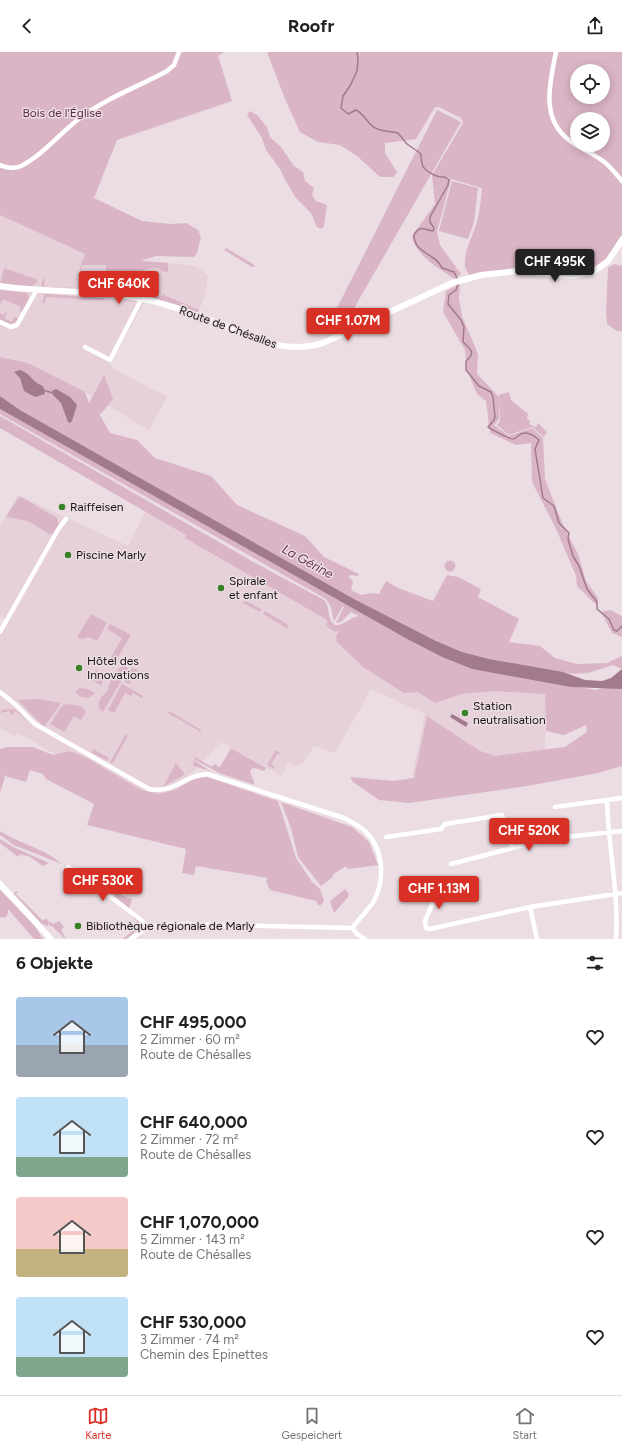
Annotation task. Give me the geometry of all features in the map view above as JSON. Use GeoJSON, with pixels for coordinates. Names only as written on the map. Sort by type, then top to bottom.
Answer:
{"type":"FeatureCollection","features":[{"type":"Feature","properties":{"kind":"street"},"geometry":{"type":"LineString","coordinates":[[0,165],[5,168],[18,168],[30,162],[80,118],[103,103],[167,71],[174,64],[179,52]]}},
{"type":"Feature","properties":{"kind":"street"},"geometry":{"type":"LineString","coordinates":[[556,52],[549,86],[549,105],[554,122],[559,132],[603,161],[622,181]]}},
{"type":"Feature","properties":{"kind":"street","name":"Route de Chésalles"},"geometry":{"type":"LineString","coordinates":[[0,286],[36,291],[142,298],[168,305],[273,345],[302,347],[323,343],[452,283],[481,275],[518,271],[566,275],[584,275],[593,272],[608,261],[622,240]]}},
{"type":"Feature","properties":{"kind":"street"},"geometry":{"type":"LineString","coordinates":[[0,322],[11,327],[17,325],[36,291]]}},
{"type":"Feature","properties":{"kind":"street"},"geometry":{"type":"LineString","coordinates":[[85,347],[110,360],[142,298]]}},
{"type":"Feature","properties":{"kind":"street"},"geometry":{"type":"LineString","coordinates":[[0,632],[59,528],[66,519]]}},
{"type":"Feature","properties":{"kind":"street"},"geometry":{"type":"LineString","coordinates":[[0,692],[12,701],[34,724],[149,789],[166,790],[194,776],[207,774],[344,818],[356,824],[366,831],[377,850],[382,877],[379,889],[373,902],[352,928]]}},
{"type":"Feature","properties":{"kind":"street"},"geometry":{"type":"LineString","coordinates":[[554,807],[622,798]]}},
{"type":"Feature","properties":{"kind":"street"},"geometry":{"type":"LineString","coordinates":[[606,800],[614,893],[616,939]]}},
{"type":"Feature","properties":{"kind":"street"},"geometry":{"type":"LineString","coordinates":[[386,837],[441,829],[445,824],[502,815],[512,847]]}},
{"type":"Feature","properties":{"kind":"street"},"geometry":{"type":"LineString","coordinates":[[451,864],[547,839],[622,831]]}},
{"type":"Feature","properties":{"kind":"street"},"geometry":{"type":"LineString","coordinates":[[68,867],[86,878],[148,927]]}},
{"type":"Feature","properties":{"kind":"street"},"geometry":{"type":"LineString","coordinates":[[0,884],[51,939]]}},
{"type":"Feature","properties":{"kind":"street"},"geometry":{"type":"LineString","coordinates":[[438,891],[425,921],[426,928],[430,929],[530,906],[622,893]]}},
{"type":"Feature","properties":{"kind":"street"},"geometry":{"type":"LineString","coordinates":[[530,906],[537,939]]}},
{"type":"Feature","properties":{"kind":"street"},"geometry":{"type":"LineString","coordinates":[[131,939],[148,927],[172,924],[352,928],[357,934],[365,939]]}},
{"type":"Feature","properties":{"kind":"shaded area"},"geometry":{"type":"Polygon","coordinates":[[[0,215],[85,254],[195,266],[208,275],[205,295],[197,316],[150,300],[144,303],[110,364],[114,369],[167,397],[149,430],[85,392],[28,363],[0,357],[0,215]]]}},
{"type":"Feature","properties":{"kind":"shaded area"},"geometry":{"type":"Polygon","coordinates":[[[20,370],[43,386],[45,394],[35,397],[24,391],[20,378],[14,372],[20,370]]]}},
{"type":"Feature","properties":{"kind":"shaded area"},"geometry":{"type":"Polygon","coordinates":[[[56,389],[70,397],[77,405],[70,423],[68,422],[61,403],[53,395],[52,391],[56,389]]]}},
{"type":"Feature","properties":{"kind":"shaded area"},"geometry":{"type":"Polygon","coordinates":[[[0,396],[20,410],[354,599],[436,641],[462,652],[489,659],[563,672],[585,680],[602,681],[611,678],[622,669],[622,689],[571,687],[472,669],[442,657],[407,639],[0,409],[0,396]]]}},
{"type":"Feature","properties":{"kind":"shaded area"},"geometry":{"type":"Polygon","coordinates":[[[18,495],[128,546],[146,511],[186,535],[185,537],[327,620],[326,626],[336,631],[339,629],[402,663],[546,694],[545,751],[412,776],[425,714],[371,689],[335,753],[314,746],[303,763],[295,766],[288,763],[281,776],[221,742],[170,795],[141,791],[80,756],[55,754],[18,733],[15,737],[0,728],[0,630],[6,619],[0,616],[0,526],[18,495]]]}},
{"type":"Feature","properties":{"kind":"shaded area"},"geometry":{"type":"Polygon","coordinates":[[[452,714],[468,723],[466,727],[450,717],[452,714]]]}},
{"type":"Feature","properties":{"kind":"green space","name":"Bois de l'Église"},"geometry":{"type":"Polygon","coordinates":[[[0,52],[224,52],[218,56],[232,101],[117,140],[94,198],[142,221],[170,224],[186,223],[198,230],[201,237],[197,253],[194,257],[156,256],[140,261],[168,263],[168,272],[161,271],[161,269],[157,268],[135,272],[118,271],[118,279],[143,281],[146,288],[137,295],[86,291],[83,288],[85,280],[92,280],[92,283],[106,283],[106,265],[82,265],[80,290],[43,288],[41,284],[45,276],[45,287],[78,288],[81,264],[85,254],[0,215],[0,52]]]}},
{"type":"Feature","properties":{"kind":"green space"},"geometry":{"type":"Polygon","coordinates":[[[267,52],[622,52],[622,234],[606,260],[592,270],[573,274],[517,269],[470,275],[466,270],[465,257],[478,218],[482,188],[451,179],[437,232],[440,245],[461,274],[455,279],[434,265],[423,255],[414,243],[412,236],[435,204],[432,175],[463,123],[461,118],[439,107],[435,107],[416,139],[385,143],[385,153],[397,172],[393,177],[380,177],[357,156],[340,145],[318,142],[300,132],[285,99],[267,52]]]}},
{"type":"Feature","properties":{"kind":"green space"},"geometry":{"type":"Polygon","coordinates":[[[437,110],[461,122],[349,317],[336,310],[437,110]]]}},
{"type":"Feature","properties":{"kind":"green space"},"geometry":{"type":"Polygon","coordinates":[[[250,111],[257,115],[267,127],[270,137],[281,147],[294,166],[303,172],[305,181],[314,188],[312,195],[316,201],[327,205],[324,226],[321,229],[317,227],[311,213],[296,198],[280,169],[266,150],[262,138],[247,115],[250,111]]]}},
{"type":"Feature","properties":{"kind":"green space"},"geometry":{"type":"Polygon","coordinates":[[[452,181],[478,188],[474,222],[468,239],[439,231],[452,181]]]}},
{"type":"Feature","properties":{"kind":"green space"},"geometry":{"type":"Polygon","coordinates":[[[226,248],[253,264],[255,267],[252,267],[224,250],[226,248]]]}},
{"type":"Feature","properties":{"kind":"green space"},"geometry":{"type":"Polygon","coordinates":[[[614,264],[622,266],[622,331],[617,331],[607,324],[608,268],[614,264]]]}},
{"type":"Feature","properties":{"kind":"green space"},"geometry":{"type":"Polygon","coordinates":[[[4,268],[38,280],[35,284],[26,287],[15,287],[0,284],[4,268]]]}},
{"type":"Feature","properties":{"kind":"green space"},"geometry":{"type":"Polygon","coordinates":[[[460,284],[459,299],[462,316],[478,354],[477,374],[499,397],[499,419],[494,425],[509,436],[532,428],[543,438],[545,479],[563,525],[578,554],[586,581],[598,598],[598,604],[594,603],[577,586],[576,576],[557,531],[532,482],[531,443],[516,445],[490,433],[486,401],[477,394],[467,370],[465,350],[443,312],[446,291],[460,284]]]}},
{"type":"Feature","properties":{"kind":"green space"},"geometry":{"type":"Polygon","coordinates":[[[0,290],[27,293],[29,299],[22,311],[19,311],[21,307],[3,299],[0,304],[0,290]]]}},
{"type":"Feature","properties":{"kind":"green space"},"geometry":{"type":"Polygon","coordinates":[[[149,292],[157,292],[156,295],[162,296],[164,292],[164,295],[199,310],[198,314],[150,297],[147,295],[149,292]]]}},
{"type":"Feature","properties":{"kind":"green space"},"geometry":{"type":"Polygon","coordinates":[[[44,294],[104,298],[103,300],[46,297],[45,303],[39,302],[43,302],[44,294]]]}},
{"type":"Feature","properties":{"kind":"green space"},"geometry":{"type":"Polygon","coordinates":[[[334,311],[349,319],[342,331],[337,331],[327,326],[334,311]]]}},
{"type":"Feature","properties":{"kind":"green space"},"geometry":{"type":"Polygon","coordinates":[[[5,312],[7,313],[4,318],[11,322],[15,317],[18,318],[16,322],[10,324],[0,319],[0,313],[4,315],[5,312]]]}},
{"type":"Feature","properties":{"kind":"green space"},"geometry":{"type":"Polygon","coordinates":[[[0,357],[28,363],[85,392],[89,403],[104,375],[113,399],[101,414],[99,413],[110,433],[137,440],[155,458],[211,476],[237,505],[305,536],[324,557],[359,574],[358,576],[350,575],[349,577],[353,582],[351,590],[361,595],[373,593],[379,594],[386,581],[398,588],[433,601],[447,575],[458,577],[481,589],[478,597],[519,619],[509,642],[540,646],[555,658],[577,664],[607,663],[622,656],[622,669],[613,665],[588,673],[572,674],[489,659],[462,652],[436,641],[354,599],[20,410],[0,396],[0,357]]]}},
{"type":"Feature","properties":{"kind":"green space"},"geometry":{"type":"Polygon","coordinates":[[[509,392],[511,400],[528,414],[527,418],[530,421],[529,424],[536,427],[538,423],[547,432],[544,437],[532,427],[509,435],[497,425],[500,421],[499,395],[509,392]]]}},
{"type":"Feature","properties":{"kind":"green space"},"geometry":{"type":"Polygon","coordinates":[[[0,409],[407,639],[442,657],[472,669],[596,690],[606,687],[622,689],[622,766],[598,773],[527,786],[409,803],[379,800],[353,782],[350,777],[393,781],[414,778],[427,716],[480,751],[495,756],[565,747],[587,732],[586,725],[564,735],[546,731],[545,694],[493,691],[461,694],[435,703],[418,692],[404,693],[363,667],[337,642],[336,636],[340,629],[336,632],[326,626],[327,620],[185,538],[186,535],[0,428],[0,416],[257,564],[324,600],[330,620],[335,625],[359,616],[351,612],[341,622],[336,623],[344,607],[343,606],[334,621],[331,607],[326,599],[0,414],[0,409]]]}},
{"type":"Feature","properties":{"kind":"green space"},"geometry":{"type":"Polygon","coordinates":[[[19,497],[57,518],[59,525],[53,534],[49,534],[28,521],[6,517],[19,497]]]}},
{"type":"Feature","properties":{"kind":"green space"},"geometry":{"type":"Polygon","coordinates":[[[450,560],[454,562],[456,566],[454,570],[450,572],[446,570],[444,566],[446,562],[450,560]]]}},
{"type":"Feature","properties":{"kind":"green space"},"geometry":{"type":"Polygon","coordinates":[[[244,601],[261,609],[260,612],[243,603],[244,601]]]}},
{"type":"Feature","properties":{"kind":"green space"},"geometry":{"type":"Polygon","coordinates":[[[610,610],[622,616],[622,637],[612,633],[601,612],[610,610]]]}},
{"type":"Feature","properties":{"kind":"green space"},"geometry":{"type":"Polygon","coordinates":[[[265,611],[287,624],[288,629],[263,614],[265,611]]]}},
{"type":"Feature","properties":{"kind":"green space"},"geometry":{"type":"Polygon","coordinates":[[[91,614],[107,623],[97,641],[89,637],[83,639],[77,637],[91,614]]]}},
{"type":"Feature","properties":{"kind":"green space"},"geometry":{"type":"Polygon","coordinates":[[[110,624],[131,635],[114,664],[109,661],[122,638],[107,629],[110,624]]]}},
{"type":"Feature","properties":{"kind":"green space"},"geometry":{"type":"Polygon","coordinates":[[[125,665],[128,669],[103,712],[99,708],[99,701],[107,691],[118,669],[125,665]]]}},
{"type":"Feature","properties":{"kind":"green space"},"geometry":{"type":"Polygon","coordinates":[[[133,668],[138,670],[129,684],[124,681],[133,668]]]}},
{"type":"Feature","properties":{"kind":"green space"},"geometry":{"type":"Polygon","coordinates":[[[96,670],[105,676],[101,685],[91,680],[96,670]]]}},
{"type":"Feature","properties":{"kind":"green space"},"geometry":{"type":"Polygon","coordinates":[[[122,684],[143,696],[142,698],[133,693],[131,696],[125,693],[114,713],[108,710],[122,684]]]}},
{"type":"Feature","properties":{"kind":"green space"},"geometry":{"type":"Polygon","coordinates":[[[79,688],[88,689],[95,693],[89,698],[81,697],[75,692],[79,688]]]}},
{"type":"Feature","properties":{"kind":"green space"},"geometry":{"type":"Polygon","coordinates":[[[39,699],[61,703],[44,727],[18,700],[39,699]]]}},
{"type":"Feature","properties":{"kind":"green space"},"geometry":{"type":"Polygon","coordinates":[[[66,704],[81,706],[86,712],[81,720],[74,716],[64,732],[50,724],[62,706],[66,704]]]}},
{"type":"Feature","properties":{"kind":"green space"},"geometry":{"type":"Polygon","coordinates":[[[15,709],[26,720],[15,711],[12,715],[9,711],[0,713],[2,710],[15,709]]]}},
{"type":"Feature","properties":{"kind":"green space"},"geometry":{"type":"Polygon","coordinates":[[[169,711],[201,730],[201,732],[168,713],[169,711]]]}},
{"type":"Feature","properties":{"kind":"green space"},"geometry":{"type":"Polygon","coordinates":[[[126,734],[128,736],[112,764],[110,762],[126,734]]]}},
{"type":"Feature","properties":{"kind":"green space"},"geometry":{"type":"Polygon","coordinates":[[[7,747],[33,747],[53,755],[69,751],[85,757],[141,790],[159,794],[175,790],[193,779],[207,777],[278,801],[296,858],[312,882],[320,889],[324,901],[321,905],[318,905],[316,901],[270,890],[266,881],[268,878],[196,866],[194,875],[182,873],[186,849],[87,825],[94,804],[46,779],[43,774],[30,770],[26,782],[1,775],[5,777],[0,793],[0,749],[7,747]]]}},
{"type":"Feature","properties":{"kind":"green space"},"geometry":{"type":"Polygon","coordinates":[[[231,748],[266,768],[264,771],[255,768],[251,769],[250,772],[255,785],[219,773],[194,759],[195,757],[212,767],[214,764],[220,767],[231,748]]]}},
{"type":"Feature","properties":{"kind":"green space"},"geometry":{"type":"Polygon","coordinates":[[[93,749],[109,758],[108,761],[92,753],[93,749]]]}},
{"type":"Feature","properties":{"kind":"green space"},"geometry":{"type":"Polygon","coordinates":[[[276,750],[281,754],[277,754],[271,764],[274,766],[273,768],[267,765],[276,750]]]}},
{"type":"Feature","properties":{"kind":"green space"},"geometry":{"type":"Polygon","coordinates":[[[193,760],[211,771],[194,766],[193,760]]]}},
{"type":"Feature","properties":{"kind":"green space"},"geometry":{"type":"Polygon","coordinates":[[[176,763],[185,774],[163,787],[176,763]]]}},
{"type":"Feature","properties":{"kind":"green space"},"geometry":{"type":"Polygon","coordinates":[[[281,802],[352,827],[369,842],[378,865],[348,869],[346,866],[332,875],[333,877],[321,886],[298,857],[291,828],[281,802]]]}},
{"type":"Feature","properties":{"kind":"green space"},"geometry":{"type":"Polygon","coordinates":[[[0,831],[48,854],[62,864],[14,845],[0,835],[0,831]]]}},
{"type":"Feature","properties":{"kind":"green space"},"geometry":{"type":"Polygon","coordinates":[[[0,839],[13,847],[49,863],[43,866],[30,857],[20,854],[18,857],[0,843],[0,839]]]}},
{"type":"Feature","properties":{"kind":"green space"},"geometry":{"type":"Polygon","coordinates":[[[124,871],[144,879],[143,881],[129,875],[121,895],[132,899],[129,908],[114,896],[124,871]]]}},
{"type":"Feature","properties":{"kind":"green space"},"geometry":{"type":"Polygon","coordinates":[[[345,889],[349,894],[348,897],[334,913],[330,901],[345,889]]]}},
{"type":"Feature","properties":{"kind":"green space"},"geometry":{"type":"Polygon","coordinates":[[[0,890],[34,925],[43,939],[34,939],[8,909],[8,914],[5,918],[0,917],[0,890]]]}},
{"type":"Feature","properties":{"kind":"green space"},"geometry":{"type":"Polygon","coordinates":[[[18,891],[16,894],[42,920],[47,919],[49,921],[48,926],[42,924],[14,894],[18,891]]]}},
{"type":"Feature","properties":{"kind":"green space"},"geometry":{"type":"Polygon","coordinates":[[[133,916],[139,922],[140,928],[126,939],[123,939],[138,926],[136,923],[137,921],[132,917],[133,916]]]}},
{"type":"Feature","properties":{"kind":"green space"},"geometry":{"type":"Polygon","coordinates":[[[50,921],[53,924],[59,921],[64,927],[61,930],[65,937],[64,938],[52,926],[49,926],[50,921]]]}},
{"type":"Feature","properties":{"kind":"waterway"},"geometry":{"type":"LineString","coordinates":[[357,52],[357,71],[350,86],[343,96],[341,108],[348,114],[356,110],[373,127],[383,131],[398,133],[407,144],[420,153],[425,169],[449,180],[448,185],[430,217],[430,222],[434,228],[433,231],[422,228],[414,235],[415,241],[421,250],[435,259],[442,268],[454,272],[458,280]]}},
{"type":"Feature","properties":{"kind":"waterway"},"geometry":{"type":"LineString","coordinates":[[458,284],[456,290],[449,295],[448,304],[461,320],[464,327],[463,342],[472,353],[466,361],[466,370],[479,386],[491,392],[493,397],[495,416],[494,420],[488,427],[512,439],[526,433],[539,440],[535,449],[543,498],[554,506],[559,523],[569,533],[568,539],[573,556],[579,566],[587,589],[597,602],[597,609],[609,619],[614,630],[617,631],[622,626]]}},
{"type":"Feature","properties":{"kind":"waterway"},"geometry":{"type":"LineString","coordinates":[[43,390],[53,393]]}},
{"type":"Feature","properties":{"kind":"place","name":"Raiffeisen"},"geometry":{"type":"Point","coordinates":[62,507]}},
{"type":"Feature","properties":{"kind":"place","name":"Piscine Marly"},"geometry":{"type":"Point","coordinates":[68,555]}},
{"type":"Feature","properties":{"kind":"place","name":"Spirale et enfant"},"geometry":{"type":"Point","coordinates":[221,588]}},
{"type":"Feature","properties":{"kind":"place","name":"Hôtel des Innovations"},"geometry":{"type":"Point","coordinates":[79,668]}},
{"type":"Feature","properties":{"kind":"place","name":"Station neutralisation"},"geometry":{"type":"Point","coordinates":[465,713]}},
{"type":"Feature","properties":{"kind":"place","name":"Bibliothèque régionale de Marly"},"geometry":{"type":"Point","coordinates":[78,926]}},
{"type":"Feature","properties":{"kind":"water label","name":"La Gérine"},"geometry":{"type":"Point","coordinates":[308,561]}}]}
